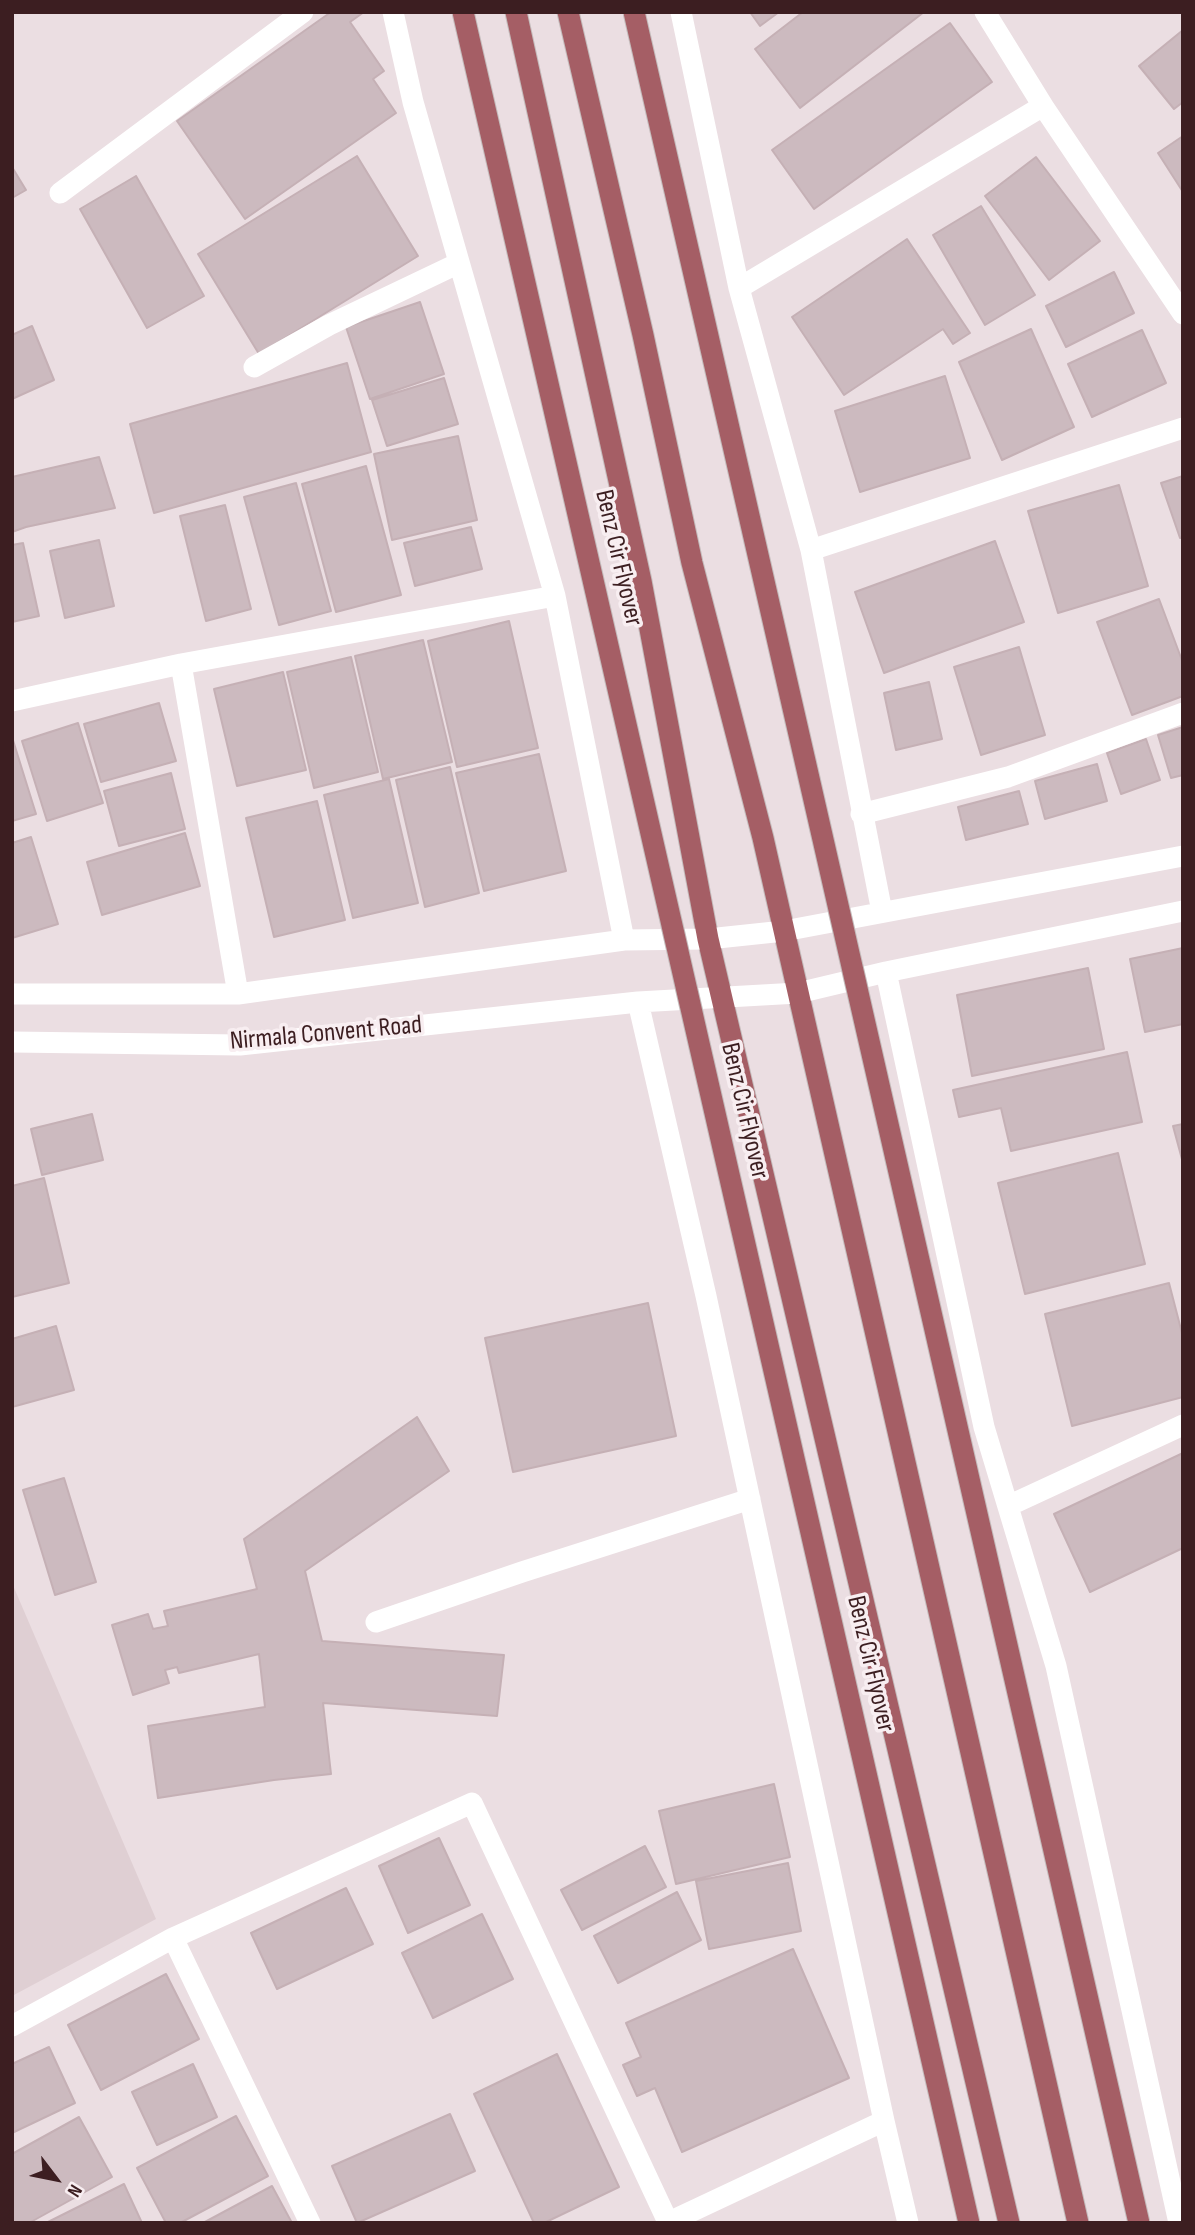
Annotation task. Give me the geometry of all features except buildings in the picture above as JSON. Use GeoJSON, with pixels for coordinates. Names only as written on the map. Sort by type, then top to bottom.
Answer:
{"type":"FeatureCollection","features":[{"type":"Feature","properties":{"kind":"main road","name":"Benz Cir Flyover"},"geometry":{"type":"LineString","coordinates":[[463,12],[969,2223]]}},
{"type":"Feature","properties":{"kind":"main road"},"geometry":{"type":"LineString","coordinates":[[516,12],[641,581],[708,939],[1009,2223]]}},
{"type":"Feature","properties":{"kind":"main road"},"geometry":{"type":"LineString","coordinates":[[568,12],[643,334],[692,564],[763,838],[1078,2223]]}},
{"type":"Feature","properties":{"kind":"main road"},"geometry":{"type":"LineString","coordinates":[[634,12],[1139,2223]]}},
{"type":"Feature","properties":{"kind":"street"},"geometry":{"type":"LineString","coordinates":[[60,193],[303,12]]}},
{"type":"Feature","properties":{"kind":"street"},"geometry":{"type":"LineString","coordinates":[[393,12],[413,102],[555,597],[624,940]]}},
{"type":"Feature","properties":{"kind":"street"},"geometry":{"type":"LineString","coordinates":[[681,12],[739,288],[811,550],[881,912]]}},
{"type":"Feature","properties":{"kind":"street"},"geometry":{"type":"LineString","coordinates":[[985,12],[1043,106],[1183,314]]}},
{"type":"Feature","properties":{"kind":"street"},"geometry":{"type":"LineString","coordinates":[[739,288],[1043,106]]}},
{"type":"Feature","properties":{"kind":"street"},"geometry":{"type":"LineString","coordinates":[[254,368],[329,325],[459,263]]}},
{"type":"Feature","properties":{"kind":"street"},"geometry":{"type":"LineString","coordinates":[[811,550],[1183,428]]}},
{"type":"Feature","properties":{"kind":"street"},"geometry":{"type":"LineString","coordinates":[[12,701],[181,664],[555,597]]}},
{"type":"Feature","properties":{"kind":"street"},"geometry":{"type":"LineString","coordinates":[[181,664],[238,994]]}},
{"type":"Feature","properties":{"kind":"street"},"geometry":{"type":"LineString","coordinates":[[861,814],[1008,777],[1183,713]]}},
{"type":"Feature","properties":{"kind":"street","name":"Nirmala Convent Road"},"geometry":{"type":"LineString","coordinates":[[12,994],[238,994],[624,940],[708,939],[784,931],[1183,856]]}},
{"type":"Feature","properties":{"kind":"street","name":"Nirmala Convent Road"},"geometry":{"type":"LineString","coordinates":[[12,1042],[240,1045],[638,1002],[798,993],[886,972],[1183,911]]}},
{"type":"Feature","properties":{"kind":"street"},"geometry":{"type":"LineString","coordinates":[[886,972],[984,1427],[1056,1666],[1179,2223]]}},
{"type":"Feature","properties":{"kind":"street"},"geometry":{"type":"LineString","coordinates":[[638,1002],[908,2223]]}},
{"type":"Feature","properties":{"kind":"street"},"geometry":{"type":"LineString","coordinates":[[1008,1506],[1183,1426]]}},
{"type":"Feature","properties":{"kind":"street"},"geometry":{"type":"LineString","coordinates":[[376,1622],[750,1499]]}},
{"type":"Feature","properties":{"kind":"street"},"geometry":{"type":"LineString","coordinates":[[12,2026],[173,1938],[472,1803],[667,2222],[884,2121]]}},
{"type":"Feature","properties":{"kind":"street"},"geometry":{"type":"LineString","coordinates":[[173,1938],[310,2223]]}},
{"type":"Feature","properties":{"kind":"shaded area"},"geometry":{"type":"Polygon","coordinates":[[[12,1583],[156,1919],[12,1996],[12,1583]]]}}]}
